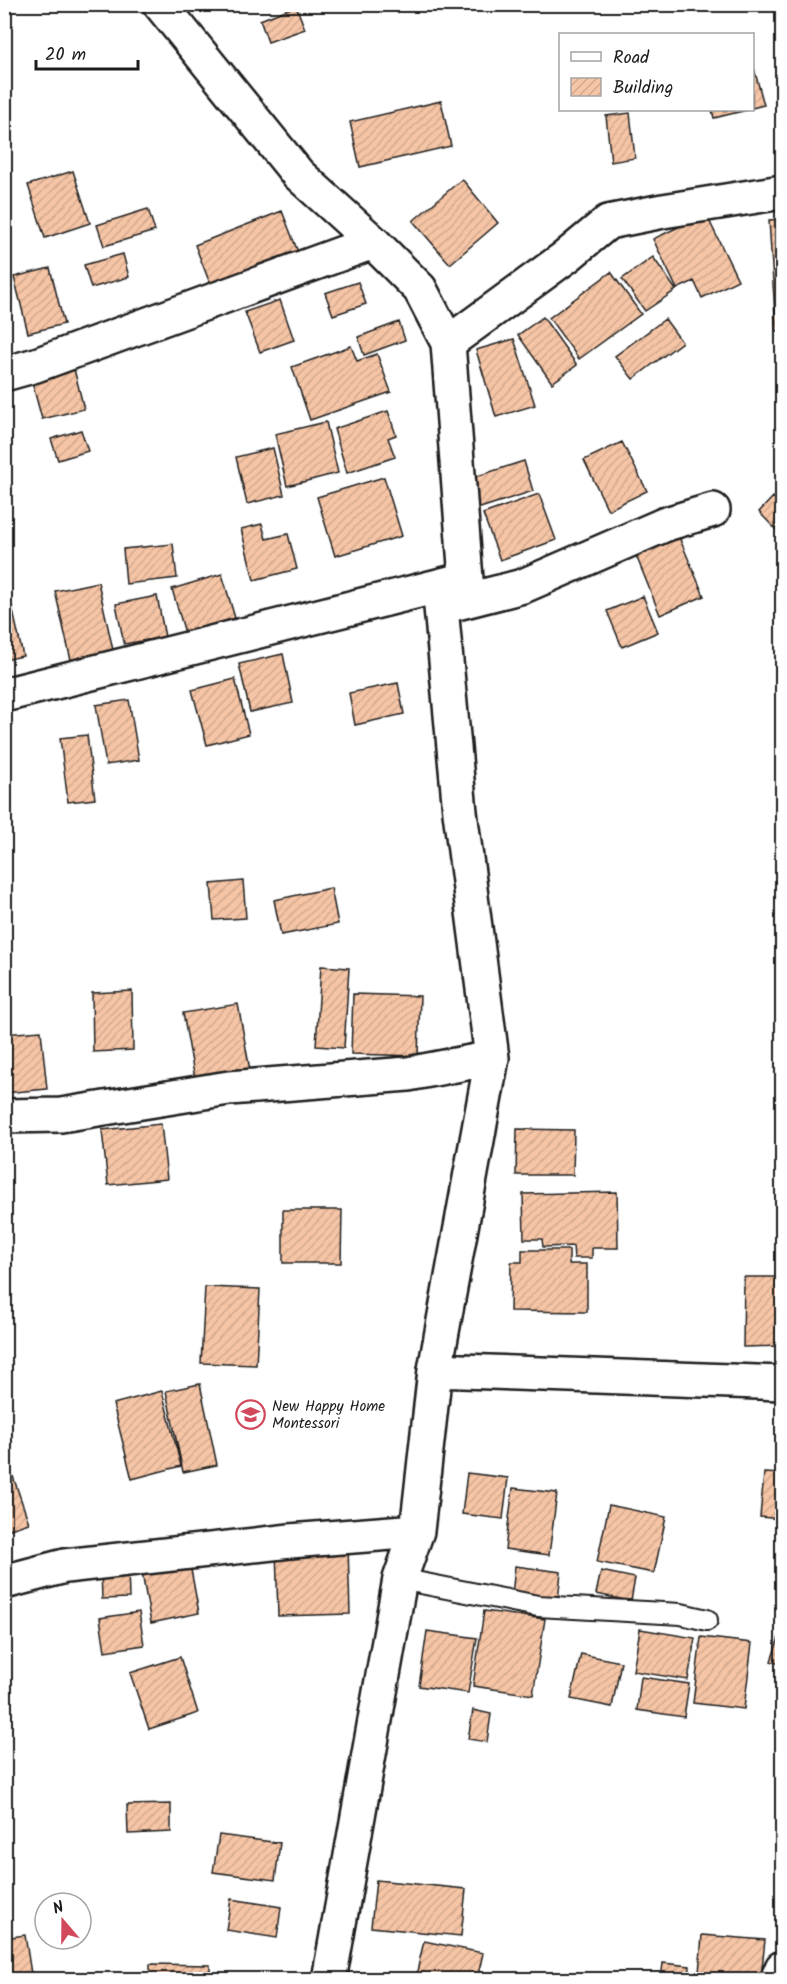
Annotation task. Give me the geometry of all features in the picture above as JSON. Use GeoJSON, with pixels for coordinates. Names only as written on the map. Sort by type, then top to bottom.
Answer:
{"type":"FeatureCollection","features":[{"type":"Feature","properties":{"kind":"street"},"geometry":{"type":"LineString","coordinates":[[159,4],[298,174],[373,242],[420,290],[448,343],[466,579],[441,606],[460,812],[492,1058],[435,1370],[417,1531],[400,1579],[329,1980]]}},
{"type":"Feature","properties":{"kind":"street"},"geometry":{"type":"LineString","coordinates":[[448,343],[567,256],[608,222],[783,192]]}},
{"type":"Feature","properties":{"kind":"street"},"geometry":{"type":"LineString","coordinates":[[4,374],[36,365],[373,242]]}},
{"type":"Feature","properties":{"kind":"street"},"geometry":{"type":"LineString","coordinates":[[441,606],[523,586],[666,524],[713,510]]}},
{"type":"Feature","properties":{"kind":"street"},"geometry":{"type":"LineString","coordinates":[[4,695],[466,579]]}},
{"type":"Feature","properties":{"kind":"street"},"geometry":{"type":"LineString","coordinates":[[4,1116],[62,1115],[229,1088],[408,1074],[492,1058]]}},
{"type":"Feature","properties":{"kind":"street"},"geometry":{"type":"LineString","coordinates":[[435,1370],[783,1383]]}},
{"type":"Feature","properties":{"kind":"street"},"geometry":{"type":"LineString","coordinates":[[4,1582],[65,1566],[279,1542],[417,1531]]}},
{"type":"Feature","properties":{"kind":"street"},"geometry":{"type":"LineString","coordinates":[[777,1980],[783,1968]]}},
{"type":"Feature","properties":{"kind":"lane"},"geometry":{"type":"LineString","coordinates":[[400,1579],[538,1606],[681,1614],[707,1620]]}},
{"type":"Feature","properties":{"kind":"building"},"geometry":{"type":"Polygon","coordinates":[[[296,6],[305,29],[268,42],[260,20],[296,6]]]}},
{"type":"Feature","properties":{"kind":"building"},"geometry":{"type":"Polygon","coordinates":[[[754,68],[764,105],[754,108],[754,68]]]}},
{"type":"Feature","properties":{"kind":"building"},"geometry":{"type":"Polygon","coordinates":[[[441,101],[451,146],[360,167],[350,122],[441,101]]]}},
{"type":"Feature","properties":{"kind":"building"},"geometry":{"type":"Polygon","coordinates":[[[712,111],[743,111],[714,118],[712,111]]]}},
{"type":"Feature","properties":{"kind":"building"},"geometry":{"type":"Polygon","coordinates":[[[630,113],[635,158],[611,162],[606,116],[630,113]]]}},
{"type":"Feature","properties":{"kind":"building"},"geometry":{"type":"Polygon","coordinates":[[[73,171],[90,223],[45,238],[28,185],[73,171]]]}},
{"type":"Feature","properties":{"kind":"building"},"geometry":{"type":"Polygon","coordinates":[[[462,179],[498,223],[450,264],[413,221],[462,179]]]}},
{"type":"Feature","properties":{"kind":"building"},"geometry":{"type":"Polygon","coordinates":[[[148,209],[155,231],[104,246],[97,225],[148,209]]]}},
{"type":"Feature","properties":{"kind":"building"},"geometry":{"type":"Polygon","coordinates":[[[282,211],[298,252],[211,286],[195,245],[282,211]]]}},
{"type":"Feature","properties":{"kind":"building"},"geometry":{"type":"Polygon","coordinates":[[[706,214],[738,280],[702,298],[694,281],[677,289],[653,239],[706,214]]]}},
{"type":"Feature","properties":{"kind":"building"},"geometry":{"type":"Polygon","coordinates":[[[782,219],[782,331],[776,331],[769,220],[782,219]]]}},
{"type":"Feature","properties":{"kind":"building"},"geometry":{"type":"Polygon","coordinates":[[[123,254],[129,277],[91,288],[84,265],[123,254]]]}},
{"type":"Feature","properties":{"kind":"building"},"geometry":{"type":"Polygon","coordinates":[[[653,257],[676,290],[645,311],[622,279],[653,257]]]}},
{"type":"Feature","properties":{"kind":"building"},"geometry":{"type":"Polygon","coordinates":[[[50,268],[64,324],[28,333],[14,277],[50,268]]]}},
{"type":"Feature","properties":{"kind":"building"},"geometry":{"type":"Polygon","coordinates":[[[611,272],[641,314],[579,359],[549,318],[611,272]]]}},
{"type":"Feature","properties":{"kind":"building"},"geometry":{"type":"Polygon","coordinates":[[[358,282],[366,304],[333,315],[325,293],[358,282]]]}},
{"type":"Feature","properties":{"kind":"building"},"geometry":{"type":"Polygon","coordinates":[[[280,300],[294,340],[260,352],[245,312],[280,300]]]}},
{"type":"Feature","properties":{"kind":"building"},"geometry":{"type":"Polygon","coordinates":[[[543,317],[577,365],[552,383],[518,335],[543,317]]]}},
{"type":"Feature","properties":{"kind":"building"},"geometry":{"type":"Polygon","coordinates":[[[665,319],[682,342],[633,379],[615,356],[665,319]]]}},
{"type":"Feature","properties":{"kind":"building"},"geometry":{"type":"Polygon","coordinates":[[[399,322],[405,340],[364,355],[358,337],[399,322]]]}},
{"type":"Feature","properties":{"kind":"building"},"geometry":{"type":"Polygon","coordinates":[[[514,339],[535,405],[496,417],[476,350],[514,339]]]}},
{"type":"Feature","properties":{"kind":"building"},"geometry":{"type":"Polygon","coordinates":[[[351,346],[357,361],[377,354],[391,392],[310,420],[292,367],[351,346]]]}},
{"type":"Feature","properties":{"kind":"building"},"geometry":{"type":"Polygon","coordinates":[[[73,365],[84,409],[42,419],[30,375],[73,365]]]}},
{"type":"Feature","properties":{"kind":"building"},"geometry":{"type":"Polygon","coordinates":[[[388,411],[396,435],[388,438],[395,457],[347,473],[334,429],[388,411]]]}},
{"type":"Feature","properties":{"kind":"building"},"geometry":{"type":"Polygon","coordinates":[[[326,422],[338,473],[287,486],[275,434],[326,422]]]}},
{"type":"Feature","properties":{"kind":"building"},"geometry":{"type":"Polygon","coordinates":[[[81,430],[88,451],[58,460],[51,439],[81,430]]]}},
{"type":"Feature","properties":{"kind":"building"},"geometry":{"type":"Polygon","coordinates":[[[622,442],[647,491],[608,510],[584,460],[622,442]]]}},
{"type":"Feature","properties":{"kind":"building"},"geometry":{"type":"Polygon","coordinates":[[[273,448],[284,495],[247,504],[236,457],[273,448]]]}},
{"type":"Feature","properties":{"kind":"building"},"geometry":{"type":"Polygon","coordinates":[[[524,461],[533,491],[477,509],[468,479],[524,461]]]}},
{"type":"Feature","properties":{"kind":"building"},"geometry":{"type":"Polygon","coordinates":[[[384,477],[402,536],[335,556],[317,497],[384,477]]]}},
{"type":"Feature","properties":{"kind":"building"},"geometry":{"type":"Polygon","coordinates":[[[539,494],[556,540],[500,560],[483,514],[539,494]]]}},
{"type":"Feature","properties":{"kind":"building"},"geometry":{"type":"Polygon","coordinates":[[[773,497],[782,507],[782,536],[759,512],[773,497]]]}},
{"type":"Feature","properties":{"kind":"building"},"geometry":{"type":"Polygon","coordinates":[[[262,524],[266,539],[288,534],[297,569],[254,580],[241,529],[262,524]]]}},
{"type":"Feature","properties":{"kind":"building"},"geometry":{"type":"Polygon","coordinates":[[[676,530],[704,596],[660,615],[633,548],[676,530]]]}},
{"type":"Feature","properties":{"kind":"building"},"geometry":{"type":"Polygon","coordinates":[[[173,544],[177,578],[126,584],[123,549],[173,544]]]}},
{"type":"Feature","properties":{"kind":"building"},"geometry":{"type":"Polygon","coordinates":[[[222,574],[235,618],[185,633],[172,589],[222,574]]]}},
{"type":"Feature","properties":{"kind":"building"},"geometry":{"type":"Polygon","coordinates":[[[98,582],[115,659],[73,669],[55,591],[98,582]]]}},
{"type":"Feature","properties":{"kind":"building"},"geometry":{"type":"Polygon","coordinates":[[[9,593],[23,656],[4,660],[4,594],[9,593]]]}},
{"type":"Feature","properties":{"kind":"building"},"geometry":{"type":"Polygon","coordinates":[[[157,596],[165,637],[124,644],[116,604],[157,596]]]}},
{"type":"Feature","properties":{"kind":"building"},"geometry":{"type":"Polygon","coordinates":[[[643,596],[658,632],[622,647],[607,611],[643,596]]]}},
{"type":"Feature","properties":{"kind":"building"},"geometry":{"type":"Polygon","coordinates":[[[283,654],[293,703],[250,712],[239,664],[283,654]]]}},
{"type":"Feature","properties":{"kind":"building"},"geometry":{"type":"Polygon","coordinates":[[[235,679],[249,734],[207,745],[192,690],[235,679]]]}},
{"type":"Feature","properties":{"kind":"building"},"geometry":{"type":"Polygon","coordinates":[[[398,683],[404,714],[355,725],[349,693],[398,683]]]}},
{"type":"Feature","properties":{"kind":"building"},"geometry":{"type":"Polygon","coordinates":[[[129,700],[139,760],[106,765],[96,705],[129,700]]]}},
{"type":"Feature","properties":{"kind":"building"},"geometry":{"type":"Polygon","coordinates":[[[87,735],[95,799],[68,802],[60,738],[87,735]]]}},
{"type":"Feature","properties":{"kind":"building"},"geometry":{"type":"Polygon","coordinates":[[[243,881],[246,918],[214,920],[211,884],[243,881]]]}},
{"type":"Feature","properties":{"kind":"building"},"geometry":{"type":"Polygon","coordinates":[[[331,888],[338,924],[281,935],[274,900],[331,888]]]}},
{"type":"Feature","properties":{"kind":"building"},"geometry":{"type":"Polygon","coordinates":[[[321,966],[349,968],[344,1048],[316,1046],[321,966]]]}},
{"type":"Feature","properties":{"kind":"building"},"geometry":{"type":"Polygon","coordinates":[[[132,991],[133,1050],[93,1052],[92,993],[132,991]]]}},
{"type":"Feature","properties":{"kind":"building"},"geometry":{"type":"Polygon","coordinates":[[[353,994],[420,996],[418,1056],[351,1054],[353,994]]]}},
{"type":"Feature","properties":{"kind":"building"},"geometry":{"type":"Polygon","coordinates":[[[238,1004],[251,1076],[196,1085],[183,1013],[238,1004]]]}},
{"type":"Feature","properties":{"kind":"building"},"geometry":{"type":"Polygon","coordinates":[[[41,1031],[47,1089],[4,1093],[4,1034],[41,1031]]]}},
{"type":"Feature","properties":{"kind":"building"},"geometry":{"type":"Polygon","coordinates":[[[161,1124],[167,1179],[108,1185],[102,1130],[161,1124]]]}},
{"type":"Feature","properties":{"kind":"building"},"geometry":{"type":"Polygon","coordinates":[[[517,1129],[574,1130],[573,1175],[516,1175],[517,1129]]]}},
{"type":"Feature","properties":{"kind":"building"},"geometry":{"type":"Polygon","coordinates":[[[617,1192],[618,1248],[592,1248],[592,1258],[574,1258],[573,1246],[543,1247],[542,1239],[524,1239],[523,1194],[617,1192]]]}},
{"type":"Feature","properties":{"kind":"building"},"geometry":{"type":"Polygon","coordinates":[[[283,1210],[342,1210],[341,1263],[283,1263],[283,1210]]]}},
{"type":"Feature","properties":{"kind":"building"},"geometry":{"type":"Polygon","coordinates":[[[522,1250],[569,1250],[569,1264],[587,1264],[587,1312],[510,1311],[511,1262],[522,1262],[522,1250]]]}},
{"type":"Feature","properties":{"kind":"building"},"geometry":{"type":"Polygon","coordinates":[[[744,1277],[782,1277],[782,1346],[743,1347],[744,1277]]]}},
{"type":"Feature","properties":{"kind":"building"},"geometry":{"type":"Polygon","coordinates":[[[205,1287],[260,1289],[256,1365],[201,1363],[205,1287]]]}},
{"type":"Feature","properties":{"kind":"building"},"geometry":{"type":"Polygon","coordinates":[[[200,1384],[217,1465],[183,1472],[166,1391],[200,1384]]]}},
{"type":"Feature","properties":{"kind":"building"},"geometry":{"type":"Polygon","coordinates":[[[162,1391],[181,1466],[132,1479],[113,1404],[162,1391]]]}},
{"type":"Feature","properties":{"kind":"building"},"geometry":{"type":"Polygon","coordinates":[[[4,1450],[29,1523],[4,1531],[4,1450]]]}},
{"type":"Feature","properties":{"kind":"building"},"geometry":{"type":"Polygon","coordinates":[[[467,1473],[508,1478],[503,1519],[462,1514],[467,1473]]]}},
{"type":"Feature","properties":{"kind":"building"},"geometry":{"type":"Polygon","coordinates":[[[764,1473],[782,1474],[782,1519],[760,1517],[764,1473]]]}},
{"type":"Feature","properties":{"kind":"building"},"geometry":{"type":"Polygon","coordinates":[[[513,1488],[557,1493],[549,1555],[505,1549],[513,1488]]]}},
{"type":"Feature","properties":{"kind":"building"},"geometry":{"type":"Polygon","coordinates":[[[609,1505],[666,1517],[654,1573],[597,1562],[609,1505]]]}},
{"type":"Feature","properties":{"kind":"building"},"geometry":{"type":"Polygon","coordinates":[[[348,1546],[350,1614],[278,1616],[276,1548],[348,1546]]]}},
{"type":"Feature","properties":{"kind":"building"},"geometry":{"type":"Polygon","coordinates":[[[190,1564],[199,1613],[151,1623],[142,1573],[190,1564]]]}},
{"type":"Feature","properties":{"kind":"building"},"geometry":{"type":"Polygon","coordinates":[[[515,1566],[561,1572],[558,1601],[512,1596],[515,1566]]]}},
{"type":"Feature","properties":{"kind":"building"},"geometry":{"type":"Polygon","coordinates":[[[128,1567],[129,1598],[102,1599],[101,1569],[128,1567]]]}},
{"type":"Feature","properties":{"kind":"building"},"geometry":{"type":"Polygon","coordinates":[[[601,1571],[635,1578],[631,1601],[596,1594],[601,1571]]]}},
{"type":"Feature","properties":{"kind":"building"},"geometry":{"type":"Polygon","coordinates":[[[484,1611],[545,1619],[533,1695],[473,1686],[484,1611]]]}},
{"type":"Feature","properties":{"kind":"building"},"geometry":{"type":"Polygon","coordinates":[[[139,1612],[144,1645],[105,1651],[100,1618],[139,1612]]]}},
{"type":"Feature","properties":{"kind":"building"},"geometry":{"type":"Polygon","coordinates":[[[640,1629],[695,1638],[688,1680],[633,1671],[640,1629]]]}},
{"type":"Feature","properties":{"kind":"building"},"geometry":{"type":"Polygon","coordinates":[[[782,1629],[782,1665],[771,1661],[782,1629]]]}},
{"type":"Feature","properties":{"kind":"building"},"geometry":{"type":"Polygon","coordinates":[[[427,1631],[477,1638],[468,1693],[419,1686],[427,1631]]]}},
{"type":"Feature","properties":{"kind":"building"},"geometry":{"type":"Polygon","coordinates":[[[701,1637],[752,1643],[744,1709],[693,1703],[701,1637]]]}},
{"type":"Feature","properties":{"kind":"building"},"geometry":{"type":"Polygon","coordinates":[[[581,1654],[621,1662],[612,1707],[571,1699],[581,1654]]]}},
{"type":"Feature","properties":{"kind":"building"},"geometry":{"type":"Polygon","coordinates":[[[180,1657],[198,1713],[149,1729],[130,1673],[180,1657]]]}},
{"type":"Feature","properties":{"kind":"building"},"geometry":{"type":"Polygon","coordinates":[[[641,1677],[689,1684],[684,1717],[637,1710],[641,1677]]]}},
{"type":"Feature","properties":{"kind":"building"},"geometry":{"type":"Polygon","coordinates":[[[473,1710],[491,1714],[487,1742],[468,1739],[473,1710]]]}},
{"type":"Feature","properties":{"kind":"building"},"geometry":{"type":"Polygon","coordinates":[[[171,1804],[171,1832],[128,1834],[127,1805],[171,1804]]]}},
{"type":"Feature","properties":{"kind":"building"},"geometry":{"type":"Polygon","coordinates":[[[219,1835],[280,1843],[275,1880],[213,1872],[219,1835]]]}},
{"type":"Feature","properties":{"kind":"building"},"geometry":{"type":"Polygon","coordinates":[[[376,1880],[466,1889],[461,1936],[371,1927],[376,1880]]]}},
{"type":"Feature","properties":{"kind":"building"},"geometry":{"type":"Polygon","coordinates":[[[231,1899],[281,1907],[277,1938],[226,1930],[231,1899]]]}},
{"type":"Feature","properties":{"kind":"building"},"geometry":{"type":"Polygon","coordinates":[[[25,1935],[32,1980],[4,1980],[4,1938],[25,1935]]]}},
{"type":"Feature","properties":{"kind":"building"},"geometry":{"type":"Polygon","coordinates":[[[702,1935],[765,1940],[761,1978],[699,1973],[702,1935]]]}},
{"type":"Feature","properties":{"kind":"building"},"geometry":{"type":"Polygon","coordinates":[[[424,1941],[483,1953],[477,1980],[415,1980],[424,1941]]]}},
{"type":"Feature","properties":{"kind":"building"},"geometry":{"type":"Polygon","coordinates":[[[663,1963],[690,1966],[689,1980],[661,1980],[663,1963]]]}},
{"type":"Feature","properties":{"kind":"building"},"geometry":{"type":"Polygon","coordinates":[[[150,1964],[210,1965],[210,1980],[150,1980],[150,1964]]]}},
{"type":"Feature","properties":{"kind":"place","name":"New Happy Home Montessori"},"geometry":{"type":"Point","coordinates":[251,1415]}}]}
